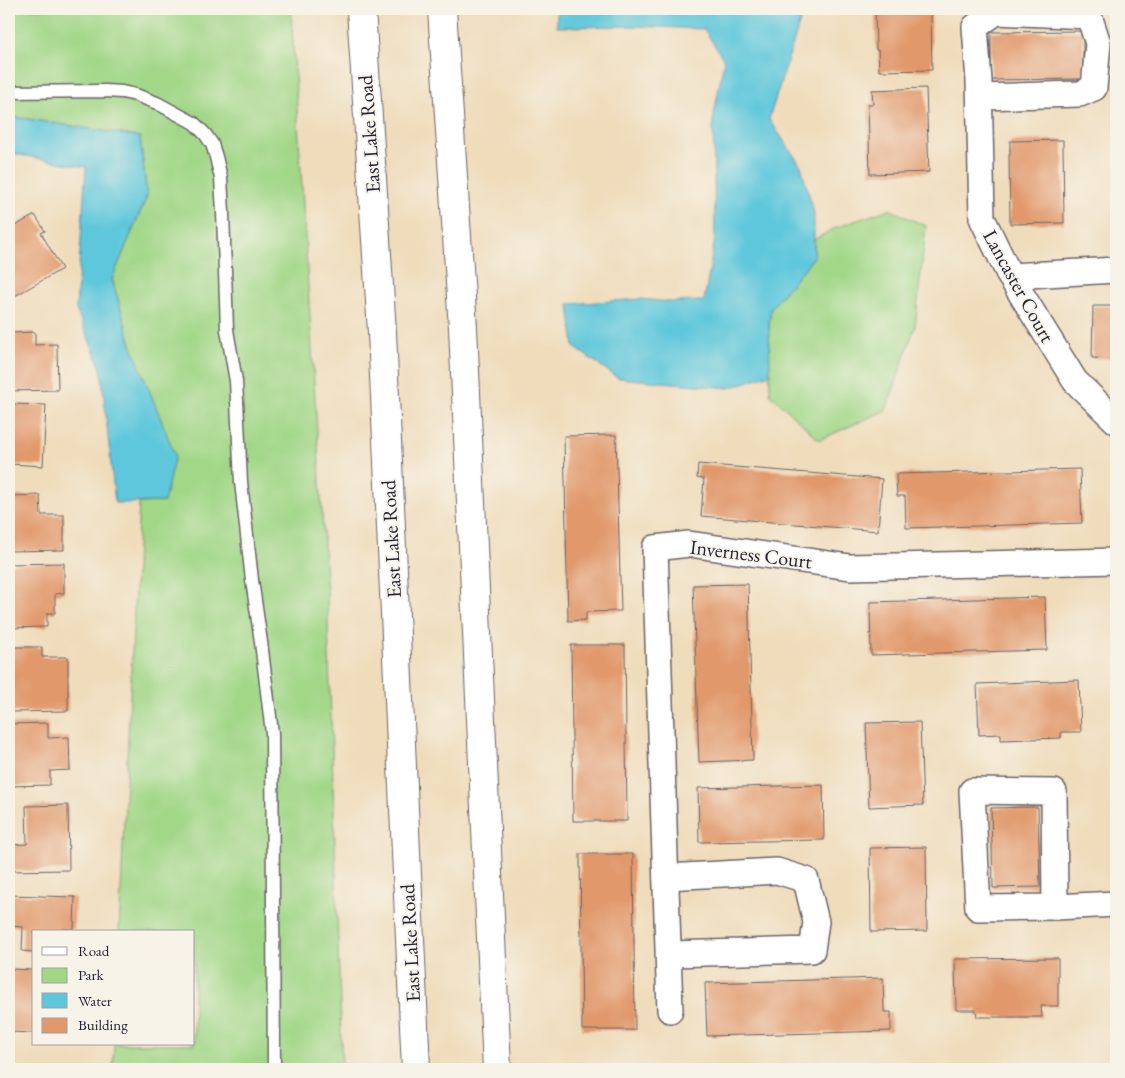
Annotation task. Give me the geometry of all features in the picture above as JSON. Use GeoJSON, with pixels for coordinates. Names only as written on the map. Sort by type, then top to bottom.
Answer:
{"type":"FeatureCollection","features":[{"type":"Feature","properties":{"kind":"main road","name":"East Lake Road"},"geometry":{"type":"LineString","coordinates":[[361,9],[382,332],[416,1069]]}},
{"type":"Feature","properties":{"kind":"main road"},"geometry":{"type":"LineString","coordinates":[[442,9],[463,328],[497,1069]]}},
{"type":"Feature","properties":{"kind":"street","name":"Lancaster Court"},"geometry":{"type":"LineString","coordinates":[[980,97],[1080,94],[1094,88],[1098,43],[1089,16],[996,12],[976,27],[980,97],[982,218],[1010,276],[1075,380],[1116,421]]}},
{"type":"Feature","properties":{"kind":"street"},"geometry":{"type":"LineString","coordinates":[[1010,276],[1116,270]]}},
{"type":"Feature","properties":{"kind":"street","name":"Inverness Court"},"geometry":{"type":"LineString","coordinates":[[670,1010],[654,548],[689,544],[850,567],[1116,561]]}},
{"type":"Feature","properties":{"kind":"street"},"geometry":{"type":"LineString","coordinates":[[1055,907],[1054,792],[972,791],[978,908],[1055,907],[1116,904]]}},
{"type":"Feature","properties":{"kind":"street"},"geometry":{"type":"LineString","coordinates":[[666,877],[777,872],[806,880],[816,922],[812,950],[669,954]]}},
{"type":"Feature","properties":{"kind":"lane"},"geometry":{"type":"LineString","coordinates":[[9,92],[105,91],[122,92],[136,96],[157,103],[194,124],[212,144],[216,157],[221,178],[226,257],[227,330],[236,381],[242,491],[272,733],[274,1069]]}},
{"type":"Feature","properties":{"kind":"green space"},"geometry":{"type":"Polygon","coordinates":[[[9,9],[291,9],[327,593],[342,1069],[113,1069],[114,1046],[195,1046],[195,930],[119,930],[139,503],[164,502],[131,344],[112,279],[147,196],[140,137],[9,116],[9,9]]]}},
{"type":"Feature","properties":{"kind":"green space"},"geometry":{"type":"Polygon","coordinates":[[[889,209],[926,226],[915,327],[886,410],[819,440],[770,394],[769,323],[771,308],[814,257],[814,240],[835,228],[889,209]]]}},
{"type":"Feature","properties":{"kind":"water"},"geometry":{"type":"Polygon","coordinates":[[[557,9],[804,9],[769,119],[801,166],[814,213],[814,257],[771,308],[769,323],[770,374],[729,388],[618,378],[574,347],[569,304],[641,299],[672,302],[704,301],[715,238],[713,120],[724,60],[704,29],[633,26],[557,27],[557,9]]]}},
{"type":"Feature","properties":{"kind":"water"},"geometry":{"type":"Polygon","coordinates":[[[9,116],[140,137],[147,196],[112,279],[131,344],[175,455],[164,502],[115,503],[101,368],[76,309],[86,167],[9,153],[9,116]]]}},
{"type":"Feature","properties":{"kind":"building"},"geometry":{"type":"Polygon","coordinates":[[[875,9],[931,9],[932,70],[879,71],[878,50],[876,50],[875,9]]]}},
{"type":"Feature","properties":{"kind":"building"},"geometry":{"type":"Polygon","coordinates":[[[1083,31],[1083,79],[991,80],[991,32],[1083,31]]]}},
{"type":"Feature","properties":{"kind":"building"},"geometry":{"type":"Polygon","coordinates":[[[926,88],[929,172],[870,174],[868,104],[873,104],[872,90],[926,88]]]}},
{"type":"Feature","properties":{"kind":"building"},"geometry":{"type":"Polygon","coordinates":[[[1063,140],[1064,223],[1010,224],[1010,141],[1063,140]]]}},
{"type":"Feature","properties":{"kind":"building"},"geometry":{"type":"Polygon","coordinates":[[[35,215],[45,231],[41,233],[62,269],[15,296],[9,285],[9,229],[35,215]]]}},
{"type":"Feature","properties":{"kind":"building"},"geometry":{"type":"Polygon","coordinates":[[[1093,306],[1116,306],[1116,359],[1092,358],[1093,306]]]}},
{"type":"Feature","properties":{"kind":"building"},"geometry":{"type":"Polygon","coordinates":[[[35,332],[35,345],[57,344],[58,390],[9,391],[9,333],[35,332]]]}},
{"type":"Feature","properties":{"kind":"building"},"geometry":{"type":"Polygon","coordinates":[[[9,404],[46,405],[43,466],[9,464],[9,404]]]}},
{"type":"Feature","properties":{"kind":"building"},"geometry":{"type":"Polygon","coordinates":[[[616,435],[621,611],[586,612],[586,620],[568,621],[564,436],[616,435]]]}},
{"type":"Feature","properties":{"kind":"building"},"geometry":{"type":"Polygon","coordinates":[[[698,464],[882,479],[878,531],[701,516],[704,479],[697,478],[698,464]]]}},
{"type":"Feature","properties":{"kind":"building"},"geometry":{"type":"Polygon","coordinates":[[[1080,469],[1082,523],[906,528],[905,496],[897,496],[896,474],[1080,469]]]}},
{"type":"Feature","properties":{"kind":"building"},"geometry":{"type":"Polygon","coordinates":[[[40,495],[41,515],[64,515],[64,550],[9,551],[9,496],[40,495]]]}},
{"type":"Feature","properties":{"kind":"building"},"geometry":{"type":"Polygon","coordinates":[[[64,563],[64,593],[55,594],[55,613],[47,613],[47,627],[9,628],[9,564],[64,563]]]}},
{"type":"Feature","properties":{"kind":"building"},"geometry":{"type":"Polygon","coordinates":[[[748,584],[753,760],[699,762],[693,585],[748,584]]]}},
{"type":"Feature","properties":{"kind":"building"},"geometry":{"type":"Polygon","coordinates":[[[1045,597],[1047,650],[871,655],[870,602],[1045,597]]]}},
{"type":"Feature","properties":{"kind":"building"},"geometry":{"type":"Polygon","coordinates":[[[571,645],[625,645],[627,821],[573,821],[571,645]]]}},
{"type":"Feature","properties":{"kind":"building"},"geometry":{"type":"Polygon","coordinates":[[[9,647],[42,647],[42,657],[68,657],[68,711],[9,712],[9,647]]]}},
{"type":"Feature","properties":{"kind":"building"},"geometry":{"type":"Polygon","coordinates":[[[1079,680],[1081,732],[1061,732],[1061,738],[1001,740],[1001,734],[979,735],[977,684],[1079,680]]]}},
{"type":"Feature","properties":{"kind":"building"},"geometry":{"type":"Polygon","coordinates":[[[920,722],[923,805],[869,807],[866,723],[920,722]]]}},
{"type":"Feature","properties":{"kind":"building"},"geometry":{"type":"Polygon","coordinates":[[[48,723],[48,738],[69,737],[70,770],[50,771],[50,785],[9,786],[9,724],[48,723]]]}},
{"type":"Feature","properties":{"kind":"building"},"geometry":{"type":"Polygon","coordinates":[[[823,785],[824,840],[699,842],[698,788],[823,785]]]}},
{"type":"Feature","properties":{"kind":"building"},"geometry":{"type":"Polygon","coordinates":[[[68,805],[69,870],[9,871],[9,845],[27,844],[26,806],[68,805]]]}},
{"type":"Feature","properties":{"kind":"building"},"geometry":{"type":"Polygon","coordinates":[[[1038,807],[1040,887],[993,888],[991,808],[1038,807]]]}},
{"type":"Feature","properties":{"kind":"building"},"geometry":{"type":"Polygon","coordinates":[[[926,847],[927,931],[871,932],[870,848],[926,847]]]}},
{"type":"Feature","properties":{"kind":"building"},"geometry":{"type":"Polygon","coordinates":[[[580,854],[633,854],[635,1030],[582,1030],[580,854]]]}},
{"type":"Feature","properties":{"kind":"building"},"geometry":{"type":"Polygon","coordinates":[[[9,895],[75,897],[74,929],[32,930],[32,952],[22,951],[23,927],[9,926],[9,895]]]}},
{"type":"Feature","properties":{"kind":"building"},"geometry":{"type":"Polygon","coordinates":[[[1058,958],[1058,1006],[1041,1006],[1042,1017],[977,1017],[976,1010],[956,1010],[955,959],[1058,958]]]}},
{"type":"Feature","properties":{"kind":"building"},"geometry":{"type":"Polygon","coordinates":[[[9,969],[32,970],[32,1033],[9,1032],[9,969]]]}},
{"type":"Feature","properties":{"kind":"building"},"geometry":{"type":"Polygon","coordinates":[[[883,978],[884,1012],[891,1012],[891,1031],[707,1036],[705,983],[883,978]]]}}]}
